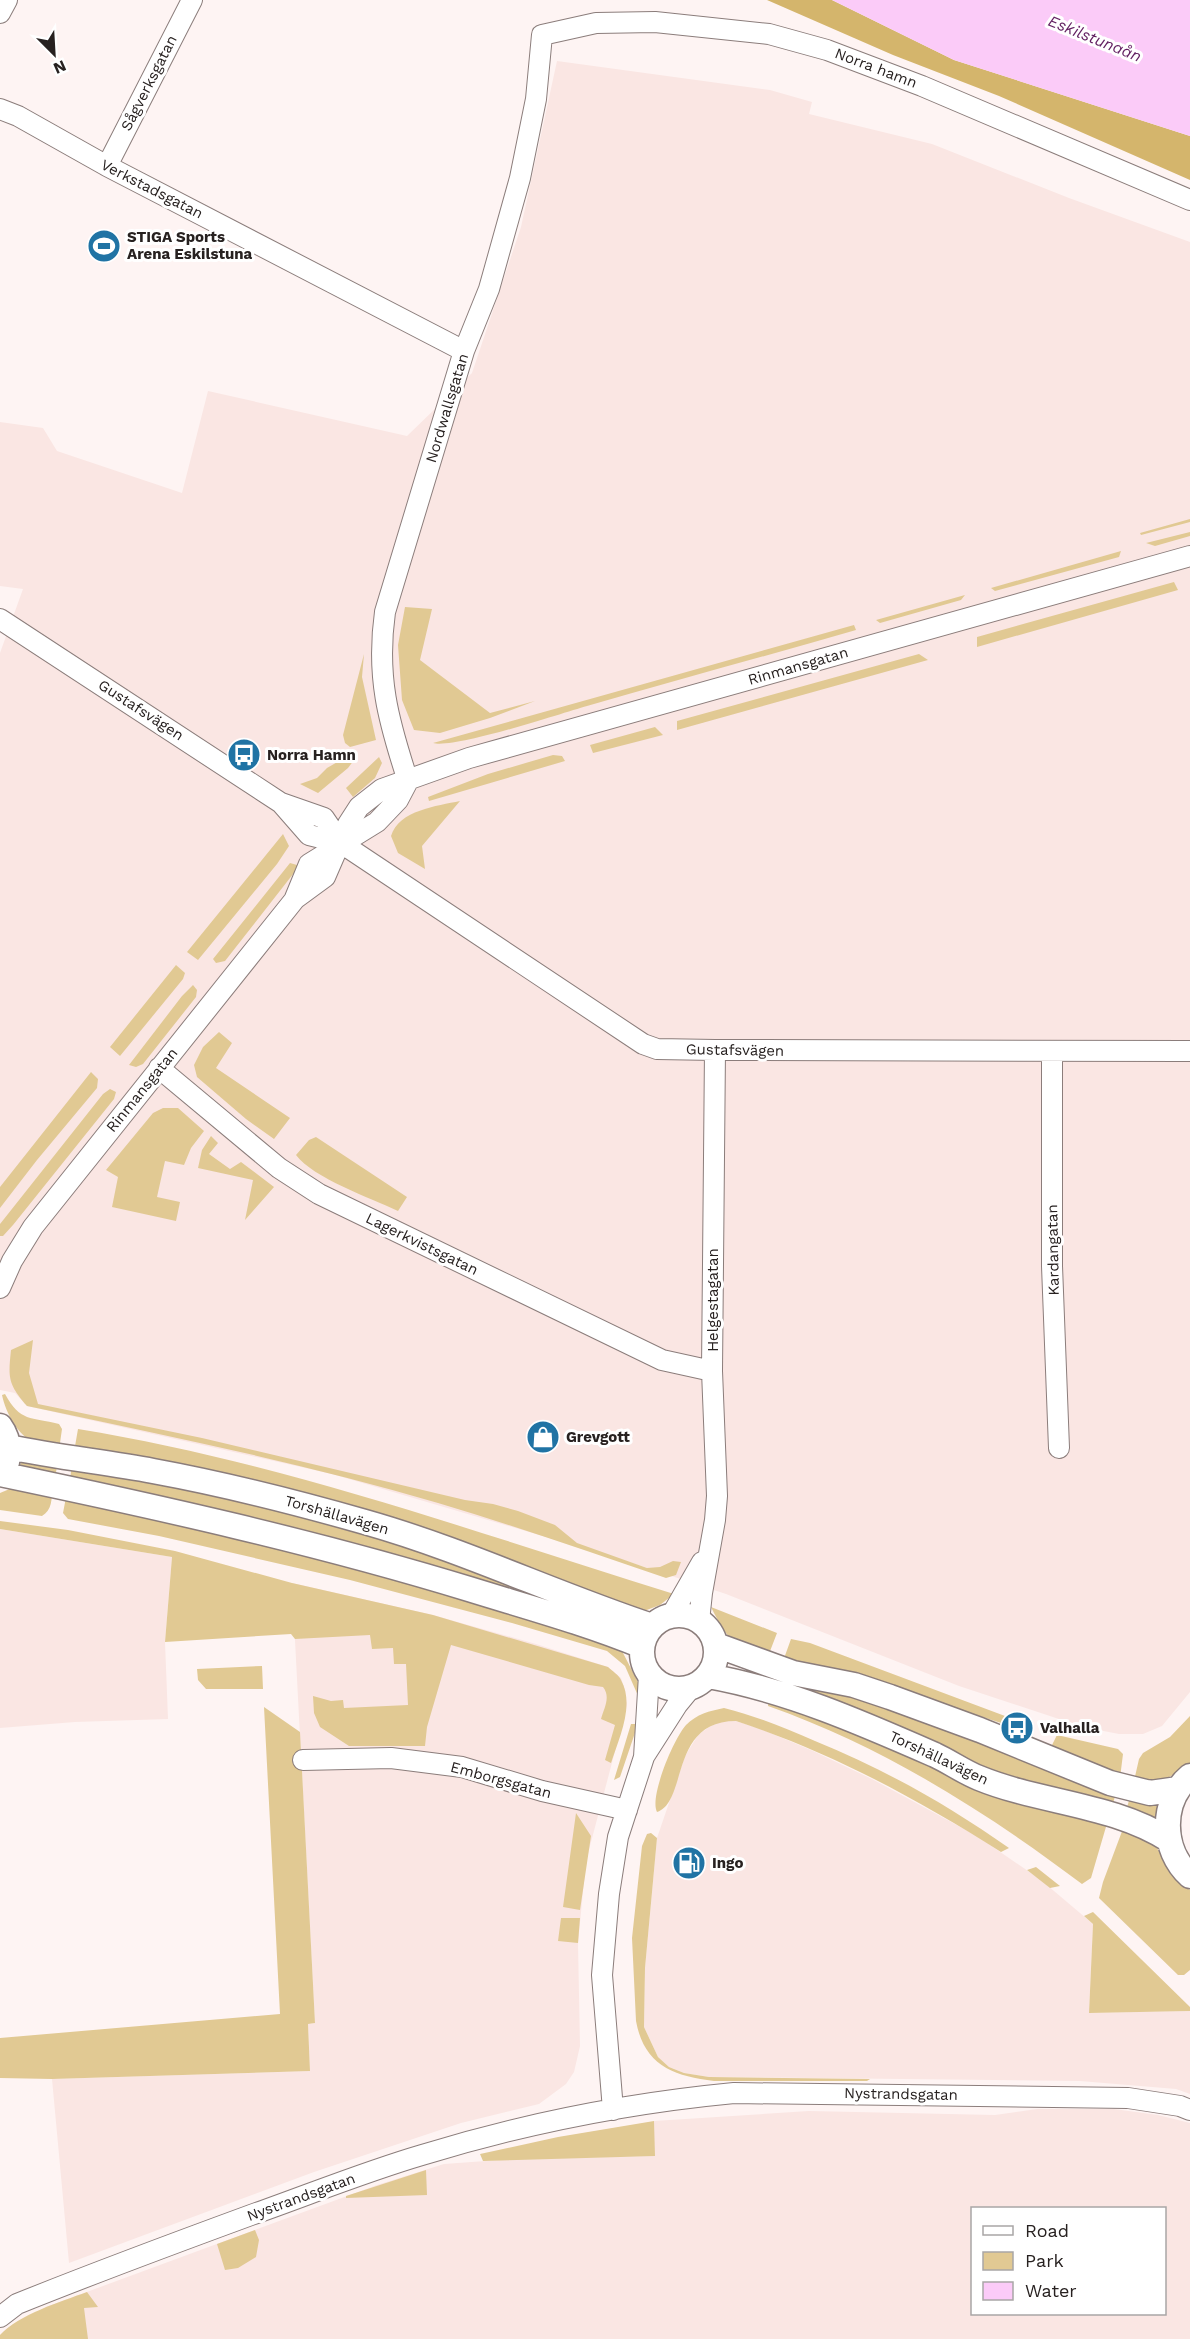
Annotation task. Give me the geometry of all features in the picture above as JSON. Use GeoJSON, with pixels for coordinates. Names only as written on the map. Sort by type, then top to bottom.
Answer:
{"type":"FeatureCollection","features":[{"type":"Feature","properties":{"kind":"main road"},"geometry":{"type":"LineString","coordinates":[[3,1430],[6,1464],[0,1474],[305,1542],[584,1624],[655,1629],[688,1616],[710,1630],[716,1645],[715,1663],[700,1682],[683,1690],[668,1688],[649,1675],[643,1662],[655,1629]]}},
{"type":"Feature","properties":{"kind":"main road","name":"Torshällavägen"},"geometry":{"type":"LineString","coordinates":[[3,1430],[154,1471],[291,1501],[435,1544],[484,1561],[588,1605],[655,1629]]}},
{"type":"Feature","properties":{"kind":"main road"},"geometry":{"type":"LineString","coordinates":[[716,1645],[793,1673],[854,1685],[890,1697],[980,1730],[1110,1783],[1150,1792],[1184,1783]]}},
{"type":"Feature","properties":{"kind":"main road","name":"Torshällavägen"},"geometry":{"type":"LineString","coordinates":[[700,1682],[736,1681],[828,1710],[938,1756],[978,1778],[1031,1795],[1120,1818],[1152,1829],[1168,1839]]}},
{"type":"Feature","properties":{"kind":"main road"},"geometry":{"type":"LineString","coordinates":[[1184,1783],[1168,1814],[1168,1839],[1179,1863],[1190,1876]]}},
{"type":"Feature","properties":{"kind":"street"},"geometry":{"type":"LineString","coordinates":[[0,13],[6,0]]}},
{"type":"Feature","properties":{"kind":"street","name":"Sågverksgatan"},"geometry":{"type":"LineString","coordinates":[[107,166],[192,0]]}},
{"type":"Feature","properties":{"kind":"street","name":"Norra hamn"},"geometry":{"type":"LineString","coordinates":[[542,34],[596,24],[655,22],[769,34],[827,50],[922,86],[1190,200]]}},
{"type":"Feature","properties":{"kind":"street","name":"Nordwallsgatan"},"geometry":{"type":"LineString","coordinates":[[408,781],[388,720],[384,696],[381,641],[385,612],[464,351],[489,290],[520,178],[536,99],[542,34]]}},
{"type":"Feature","properties":{"kind":"street","name":"Verkstadsgatan"},"geometry":{"type":"LineString","coordinates":[[0,109],[18,116],[107,166],[464,351]]}},
{"type":"Feature","properties":{"kind":"street","name":"Rinmansgatan"},"geometry":{"type":"LineString","coordinates":[[0,1288],[12,1261],[33,1227],[295,899],[309,864],[341,843],[348,824],[359,807],[382,789],[470,758],[1190,556]]}},
{"type":"Feature","properties":{"kind":"street","name":"Gustafsvägen"},"geometry":{"type":"LineString","coordinates":[[2,624],[280,803],[309,835],[341,843],[643,1044],[657,1049],[715,1050],[1190,1051]]}},
{"type":"Feature","properties":{"kind":"street","name":"Helgestagatan"},"geometry":{"type":"LineString","coordinates":[[699,1621],[709,1549],[716,1520],[717,1496],[712,1371],[715,1050]]}},
{"type":"Feature","properties":{"kind":"street","name":"Kardangatan"},"geometry":{"type":"LineString","coordinates":[[1052,1052],[1052,1266],[1059,1448]]}},
{"type":"Feature","properties":{"kind":"street","name":"Lagerkvistsgatan"},"geometry":{"type":"LineString","coordinates":[[159,1068],[279,1168],[319,1194],[662,1360],[712,1371]]}},
{"type":"Feature","properties":{"kind":"street","name":"Helgestagatan"},"geometry":{"type":"LineString","coordinates":[[655,1629],[709,1549]]}},
{"type":"Feature","properties":{"kind":"street"},"geometry":{"type":"LineString","coordinates":[[613,2110],[605,2037],[602,1975],[609,1894],[618,1838],[644,1757],[649,1675]]}},
{"type":"Feature","properties":{"kind":"street"},"geometry":{"type":"LineString","coordinates":[[644,1757],[677,1705],[700,1682]]}},
{"type":"Feature","properties":{"kind":"street","name":"Emborgsgatan"},"geometry":{"type":"LineString","coordinates":[[303,1760],[391,1758],[462,1767],[542,1791],[627,1810]]}},
{"type":"Feature","properties":{"kind":"street","name":"Nystrandsgatan"},"geometry":{"type":"LineString","coordinates":[[0,2317],[17,2304],[138,2256],[409,2159],[494,2134],[681,2098],[734,2093],[769,2093],[1128,2098],[1180,2106],[1190,2110]]}},
{"type":"Feature","properties":{"kind":"shaded area"},"geometry":{"type":"Polygon","coordinates":[[[767,0],[832,0],[954,60],[1190,136],[1190,180],[999,96],[893,55],[767,0]]]}},
{"type":"Feature","properties":{"kind":"shaded area"},"geometry":{"type":"Polygon","coordinates":[[[557,61],[770,90],[812,102],[809,114],[932,144],[1069,198],[1190,242],[1190,1692],[1162,1726],[1143,1734],[1119,1734],[1083,1727],[959,1686],[726,1594],[617,1558],[332,1474],[27,1406],[15,1393],[0,1390],[0,653],[23,589],[0,586],[0,422],[43,428],[57,451],[182,493],[208,391],[407,436],[472,373],[521,227],[557,61]]]}},
{"type":"Feature","properties":{"kind":"shaded area"},"geometry":{"type":"Polygon","coordinates":[[[0,1529],[172,1557],[165,1642],[168,1719],[75,1722],[0,1728],[0,1529]]]}},
{"type":"Feature","properties":{"kind":"shaded area"},"geometry":{"type":"Polygon","coordinates":[[[292,1583],[433,1615],[536,1644],[608,1667],[621,1678],[627,1706],[586,1861],[578,1943],[580,2046],[574,2072],[566,2084],[539,2104],[461,2123],[314,2172],[69,2263],[52,2079],[310,2071],[308,2024],[315,2023],[292,1583]]]}},
{"type":"Feature","properties":{"kind":"shaded area"},"geometry":{"type":"Polygon","coordinates":[[[722,1721],[736,1721],[761,1729],[872,1779],[977,1836],[1041,1880],[1093,1924],[1089,2013],[1190,2011],[1190,2094],[1176,2089],[1080,2081],[709,2077],[684,2073],[669,2067],[658,2057],[644,2027],[645,1968],[657,1838],[685,1756],[698,1735],[722,1721]]]}},
{"type":"Feature","properties":{"kind":"shaded area"},"geometry":{"type":"Polygon","coordinates":[[[1037,2109],[1114,2109],[1158,2115],[1190,2123],[1190,2339],[0,2339],[0,2335],[6,2329],[46,2307],[377,2185],[444,2164],[513,2159],[654,2156],[654,2121],[809,2111],[995,2115],[1037,2109]]]}},
{"type":"Feature","properties":{"kind":"green space"},"geometry":{"type":"Polygon","coordinates":[[[1190,519],[1190,522],[1141,535],[1140,533],[1190,519]]]}},
{"type":"Feature","properties":{"kind":"green space"},"geometry":{"type":"Polygon","coordinates":[[[1190,532],[1190,536],[1155,546],[1146,543],[1190,532]]]}},
{"type":"Feature","properties":{"kind":"green space"},"geometry":{"type":"Polygon","coordinates":[[[1121,551],[1119,557],[995,591],[991,588],[1121,551]]]}},
{"type":"Feature","properties":{"kind":"green space"},"geometry":{"type":"Polygon","coordinates":[[[1174,582],[1178,590],[977,647],[977,637],[1174,582]]]}},
{"type":"Feature","properties":{"kind":"green space"},"geometry":{"type":"Polygon","coordinates":[[[965,595],[961,600],[880,623],[876,620],[965,595]]]}},
{"type":"Feature","properties":{"kind":"green space"},"geometry":{"type":"Polygon","coordinates":[[[405,607],[432,609],[420,660],[490,713],[535,701],[440,733],[414,730],[402,700],[398,645],[405,607]]]}},
{"type":"Feature","properties":{"kind":"green space"},"geometry":{"type":"Polygon","coordinates":[[[854,625],[856,630],[508,730],[462,741],[433,743],[854,625]]]}},
{"type":"Feature","properties":{"kind":"green space"},"geometry":{"type":"Polygon","coordinates":[[[364,654],[362,677],[376,740],[350,747],[345,743],[343,735],[364,654]]]}},
{"type":"Feature","properties":{"kind":"green space"},"geometry":{"type":"Polygon","coordinates":[[[919,654],[928,660],[677,730],[677,721],[919,654]]]}},
{"type":"Feature","properties":{"kind":"green space"},"geometry":{"type":"Polygon","coordinates":[[[655,727],[663,735],[593,753],[590,745],[655,727]]]}},
{"type":"Feature","properties":{"kind":"green space"},"geometry":{"type":"Polygon","coordinates":[[[553,755],[562,756],[565,761],[429,801],[428,797],[488,774],[553,755]]]}},
{"type":"Feature","properties":{"kind":"green space"},"geometry":{"type":"Polygon","coordinates":[[[346,757],[354,760],[348,768],[318,793],[300,784],[317,778],[327,768],[346,757]]]}},
{"type":"Feature","properties":{"kind":"green space"},"geometry":{"type":"Polygon","coordinates":[[[379,757],[382,763],[375,778],[353,797],[346,788],[379,757]]]}},
{"type":"Feature","properties":{"kind":"green space"},"geometry":{"type":"Polygon","coordinates":[[[460,801],[422,846],[425,869],[398,853],[391,836],[395,827],[402,820],[430,807],[460,801]]]}},
{"type":"Feature","properties":{"kind":"green space"},"geometry":{"type":"Polygon","coordinates":[[[283,834],[289,846],[277,864],[198,960],[187,952],[283,834]]]}},
{"type":"Feature","properties":{"kind":"green space"},"geometry":{"type":"Polygon","coordinates":[[[290,863],[297,865],[297,869],[225,961],[216,963],[213,959],[290,863]]]}},
{"type":"Feature","properties":{"kind":"green space"},"geometry":{"type":"Polygon","coordinates":[[[176,965],[185,973],[183,979],[120,1056],[110,1047],[176,965]]]}},
{"type":"Feature","properties":{"kind":"green space"},"geometry":{"type":"Polygon","coordinates":[[[193,985],[197,990],[196,997],[143,1064],[136,1067],[129,1065],[182,996],[193,985]]]}},
{"type":"Feature","properties":{"kind":"green space"},"geometry":{"type":"Polygon","coordinates":[[[219,1032],[232,1043],[216,1068],[290,1118],[274,1139],[246,1119],[197,1077],[194,1065],[203,1047],[219,1032]]]}},
{"type":"Feature","properties":{"kind":"green space"},"geometry":{"type":"Polygon","coordinates":[[[91,1072],[98,1079],[97,1088],[0,1208],[0,1187],[91,1072]]]}},
{"type":"Feature","properties":{"kind":"green space"},"geometry":{"type":"Polygon","coordinates":[[[110,1089],[116,1092],[114,1099],[13,1225],[3,1236],[0,1236],[0,1224],[103,1094],[110,1089]]]}},
{"type":"Feature","properties":{"kind":"green space"},"geometry":{"type":"Polygon","coordinates":[[[163,1108],[178,1108],[204,1131],[191,1148],[184,1165],[165,1161],[157,1197],[180,1202],[176,1221],[112,1207],[118,1177],[106,1170],[153,1113],[163,1108]]]}},
{"type":"Feature","properties":{"kind":"green space"},"geometry":{"type":"Polygon","coordinates":[[[211,1136],[218,1143],[209,1154],[230,1169],[241,1162],[274,1187],[245,1220],[253,1180],[198,1168],[202,1150],[211,1136]]]}},
{"type":"Feature","properties":{"kind":"green space"},"geometry":{"type":"Polygon","coordinates":[[[316,1137],[407,1197],[398,1211],[358,1194],[315,1172],[304,1163],[296,1155],[309,1140],[316,1137]]]}},
{"type":"Feature","properties":{"kind":"green space"},"geometry":{"type":"Polygon","coordinates":[[[33,1340],[29,1373],[38,1404],[202,1438],[465,1500],[493,1504],[555,1525],[577,1543],[647,1568],[660,1567],[673,1561],[681,1562],[676,1575],[666,1578],[438,1503],[336,1475],[233,1450],[27,1406],[13,1386],[10,1360],[11,1350],[33,1340]]]}},
{"type":"Feature","properties":{"kind":"green space"},"geometry":{"type":"Polygon","coordinates":[[[5,1394],[21,1414],[59,1424],[62,1429],[59,1450],[38,1445],[23,1435],[13,1423],[6,1409],[2,1395],[5,1394]]]}},
{"type":"Feature","properties":{"kind":"green space"},"geometry":{"type":"Polygon","coordinates":[[[78,1429],[154,1443],[304,1480],[379,1501],[674,1594],[660,1605],[644,1611],[74,1452],[78,1429]]]}},
{"type":"Feature","properties":{"kind":"green space"},"geometry":{"type":"Polygon","coordinates":[[[22,1456],[58,1461],[55,1478],[19,1471],[22,1456]]]}},
{"type":"Feature","properties":{"kind":"green space"},"geometry":{"type":"Polygon","coordinates":[[[72,1463],[331,1523],[453,1559],[602,1620],[70,1480],[72,1463]]]}},
{"type":"Feature","properties":{"kind":"green space"},"geometry":{"type":"Polygon","coordinates":[[[12,1488],[52,1488],[48,1511],[42,1516],[0,1510],[0,1493],[12,1488]]]}},
{"type":"Feature","properties":{"kind":"green space"},"geometry":{"type":"Polygon","coordinates":[[[67,1492],[572,1629],[622,1651],[641,1688],[639,1698],[625,1666],[607,1651],[350,1580],[159,1536],[68,1519],[63,1513],[67,1492]]]}},
{"type":"Feature","properties":{"kind":"green space"},"geometry":{"type":"Polygon","coordinates":[[[0,1521],[68,1530],[175,1551],[292,1583],[433,1615],[608,1667],[620,1678],[626,1700],[624,1722],[611,1763],[605,1760],[615,1725],[601,1719],[607,1699],[603,1687],[589,1685],[451,1645],[427,1727],[425,1746],[349,1746],[320,1727],[314,1713],[313,1696],[331,1701],[343,1700],[344,1708],[408,1705],[406,1664],[394,1664],[393,1648],[372,1649],[370,1635],[295,1639],[291,1634],[165,1642],[172,1557],[0,1529],[0,1521]]]}},
{"type":"Feature","properties":{"kind":"green space"},"geometry":{"type":"Polygon","coordinates":[[[711,1607],[777,1633],[767,1659],[739,1645],[727,1635],[711,1607]]]}},
{"type":"Feature","properties":{"kind":"green space"},"geometry":{"type":"Polygon","coordinates":[[[791,1639],[810,1643],[1005,1716],[1001,1723],[916,1695],[782,1664],[791,1639]]]}},
{"type":"Feature","properties":{"kind":"green space"},"geometry":{"type":"Polygon","coordinates":[[[262,1666],[263,1689],[206,1689],[198,1680],[197,1669],[262,1666]]]}},
{"type":"Feature","properties":{"kind":"green space"},"geometry":{"type":"Polygon","coordinates":[[[777,1675],[936,1719],[1116,1793],[1112,1807],[1022,1782],[773,1685],[777,1675]]]}},
{"type":"Feature","properties":{"kind":"green space"},"geometry":{"type":"Polygon","coordinates":[[[769,1698],[1108,1820],[1091,1878],[1082,1884],[970,1806],[852,1740],[768,1706],[769,1698]]]}},
{"type":"Feature","properties":{"kind":"green space"},"geometry":{"type":"Polygon","coordinates":[[[264,1707],[300,1732],[315,2023],[308,2024],[310,2071],[52,2079],[0,2078],[0,2038],[280,2014],[264,1707]]]}},
{"type":"Feature","properties":{"kind":"green space"},"geometry":{"type":"Polygon","coordinates":[[[724,1708],[781,1727],[866,1763],[963,1817],[1009,1848],[1001,1852],[873,1778],[805,1747],[736,1721],[715,1724],[700,1734],[690,1747],[667,1805],[657,1812],[655,1804],[659,1781],[669,1754],[681,1732],[690,1721],[708,1712],[724,1708]]]}},
{"type":"Feature","properties":{"kind":"green space"},"geometry":{"type":"Polygon","coordinates":[[[1190,1716],[1190,1763],[1164,1779],[1134,1781],[1139,1759],[1143,1753],[1170,1737],[1190,1716]]]}},
{"type":"Feature","properties":{"kind":"green space"},"geometry":{"type":"Polygon","coordinates":[[[631,1724],[638,1724],[620,1777],[614,1780],[631,1724]]]}},
{"type":"Feature","properties":{"kind":"green space"},"geometry":{"type":"Polygon","coordinates":[[[1057,1735],[1118,1749],[1123,1754],[1120,1778],[1052,1745],[1057,1735]]]}},
{"type":"Feature","properties":{"kind":"green space"},"geometry":{"type":"Polygon","coordinates":[[[1130,1797],[1160,1805],[1157,1818],[1126,1811],[1130,1797]]]}},
{"type":"Feature","properties":{"kind":"green space"},"geometry":{"type":"Polygon","coordinates":[[[576,1813],[591,1836],[580,1910],[563,1907],[576,1813]]]}},
{"type":"Feature","properties":{"kind":"green space"},"geometry":{"type":"Polygon","coordinates":[[[1124,1826],[1152,1841],[1183,1886],[1190,1890],[1190,1970],[1184,1975],[1178,1975],[1099,1898],[1124,1826]]]}},
{"type":"Feature","properties":{"kind":"green space"},"geometry":{"type":"Polygon","coordinates":[[[651,1833],[657,1838],[645,1968],[644,2027],[658,2057],[669,2067],[684,2073],[709,2077],[870,2079],[867,2081],[714,2081],[686,2076],[663,2066],[653,2058],[640,2036],[636,2021],[632,1938],[642,1846],[647,1834],[651,1833]]]}},
{"type":"Feature","properties":{"kind":"green space"},"geometry":{"type":"Polygon","coordinates":[[[1036,1867],[1060,1886],[1050,1888],[1027,1870],[1036,1867]]]}},
{"type":"Feature","properties":{"kind":"green space"},"geometry":{"type":"Polygon","coordinates":[[[1093,1912],[1190,2007],[1190,2011],[1089,2013],[1093,1924],[1084,1916],[1093,1912]]]}},
{"type":"Feature","properties":{"kind":"green space"},"geometry":{"type":"Polygon","coordinates":[[[561,1918],[580,1918],[578,1943],[558,1941],[561,1918]]]}},
{"type":"Feature","properties":{"kind":"green space"},"geometry":{"type":"Polygon","coordinates":[[[654,2121],[655,2156],[483,2161],[480,2154],[558,2137],[654,2121]]]}},
{"type":"Feature","properties":{"kind":"green space"},"geometry":{"type":"Polygon","coordinates":[[[426,2170],[427,2195],[346,2198],[346,2196],[426,2170]]]}},
{"type":"Feature","properties":{"kind":"green space"},"geometry":{"type":"Polygon","coordinates":[[[255,2230],[259,2240],[256,2257],[238,2268],[225,2270],[217,2244],[255,2230]]]}},
{"type":"Feature","properties":{"kind":"green space"},"geometry":{"type":"Polygon","coordinates":[[[87,2292],[98,2307],[84,2308],[88,2339],[0,2339],[0,2335],[8,2328],[29,2315],[87,2292]]]}},
{"type":"Feature","properties":{"kind":"water","name":"Eskilstunaån"},"geometry":{"type":"Polygon","coordinates":[[[832,0],[1190,0],[1190,136],[954,60],[832,0]]]}},
{"type":"Feature","properties":{"kind":"place","name":"STIGA Sports Arena Eskilstuna"},"geometry":{"type":"Point","coordinates":[104,246]}},
{"type":"Feature","properties":{"kind":"place","name":"Norra Hamn"},"geometry":{"type":"Point","coordinates":[244,755]}},
{"type":"Feature","properties":{"kind":"place","name":"Grevgott"},"geometry":{"type":"Point","coordinates":[543,1437]}},
{"type":"Feature","properties":{"kind":"place","name":"Valhalla"},"geometry":{"type":"Point","coordinates":[1017,1728]}},
{"type":"Feature","properties":{"kind":"place","name":"Ingo"},"geometry":{"type":"Point","coordinates":[689,1863]}}]}
